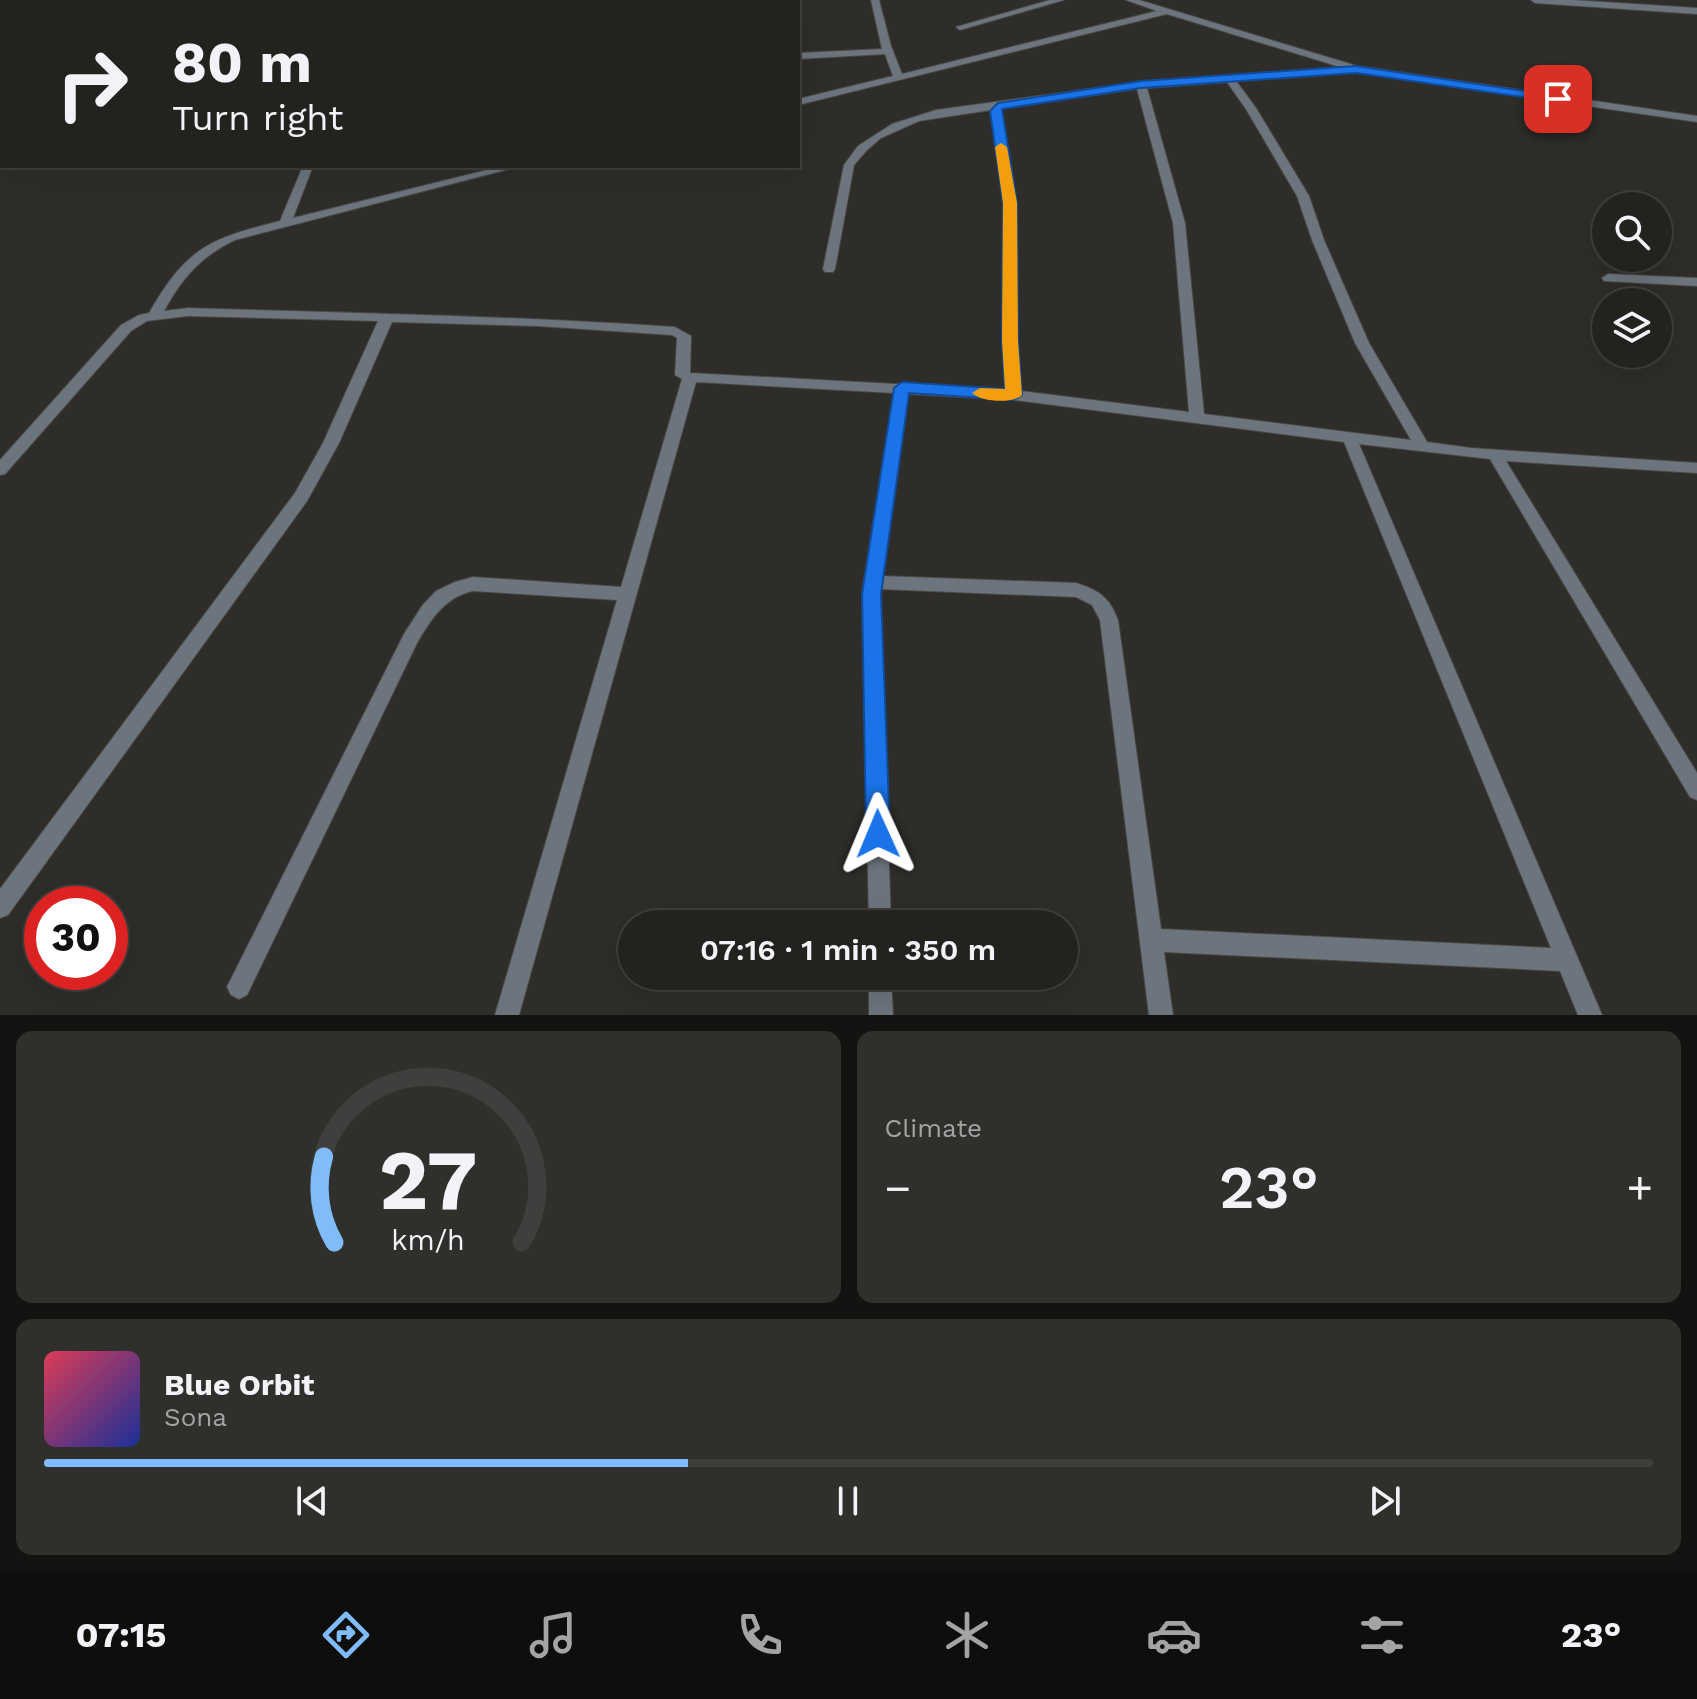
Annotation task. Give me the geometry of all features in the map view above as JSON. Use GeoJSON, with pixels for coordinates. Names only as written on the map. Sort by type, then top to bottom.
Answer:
{"type":"FeatureCollection","features":[{"type":"Feature","properties":{"kind":"street"},"geometry":{"type":"LineString","coordinates":[[875,0],[888,51],[899,78]]}},
{"type":"Feature","properties":{"kind":"street"},"geometry":{"type":"LineString","coordinates":[[960,27],[1060,0]]}},
{"type":"Feature","properties":{"kind":"street"},"geometry":{"type":"LineString","coordinates":[[1130,0],[1356,69],[1697,119]]}},
{"type":"Feature","properties":{"kind":"street"},"geometry":{"type":"LineString","coordinates":[[1535,0],[1697,11]]}},
{"type":"Feature","properties":{"kind":"street"},"geometry":{"type":"LineString","coordinates":[[800,102],[1165,12]]}},
{"type":"Feature","properties":{"kind":"street"},"geometry":{"type":"LineString","coordinates":[[800,56],[888,51]]}},
{"type":"Feature","properties":{"kind":"street"},"geometry":{"type":"LineString","coordinates":[[829,269],[849,165],[855,155],[880,136],[929,114],[1141,85],[1356,69]]}},
{"type":"Feature","properties":{"kind":"street"},"geometry":{"type":"LineString","coordinates":[[1229,78],[1251,108],[1303,196],[1335,283],[1362,343],[1422,446]]}},
{"type":"Feature","properties":{"kind":"street"},"geometry":{"type":"LineString","coordinates":[[1141,85],[1179,223],[1197,417]]}},
{"type":"Feature","properties":{"kind":"street"},"geometry":{"type":"LineString","coordinates":[[998,106],[995,111],[1010,203],[1010,341],[1014,395]]}},
{"type":"Feature","properties":{"kind":"street"},"geometry":{"type":"LineString","coordinates":[[285,223],[307,168]]}},
{"type":"Feature","properties":{"kind":"street"},"geometry":{"type":"LineString","coordinates":[[155,315],[175,279],[201,252],[231,237],[508,168]]}},
{"type":"Feature","properties":{"kind":"street"},"geometry":{"type":"LineString","coordinates":[[1608,278],[1697,282]]}},
{"type":"Feature","properties":{"kind":"street"},"geometry":{"type":"LineString","coordinates":[[0,470],[135,320],[188,312],[387,317],[677,331],[685,341],[682,375],[690,377],[1014,395],[1494,454],[1697,468]]}},
{"type":"Feature","properties":{"kind":"street"},"geometry":{"type":"LineString","coordinates":[[0,907],[301,497],[331,443],[387,317]]}},
{"type":"Feature","properties":{"kind":"street"},"geometry":{"type":"LineString","coordinates":[[507,1015],[690,377]]}},
{"type":"Feature","properties":{"kind":"street"},"geometry":{"type":"LineString","coordinates":[[880,910],[873,582],[902,388]]}},
{"type":"Feature","properties":{"kind":"street"},"geometry":{"type":"LineString","coordinates":[[1349,437],[1590,1015]]}},
{"type":"Feature","properties":{"kind":"street"},"geometry":{"type":"LineString","coordinates":[[1494,454],[1697,791]]}},
{"type":"Feature","properties":{"kind":"street"},"geometry":{"type":"LineString","coordinates":[[873,582],[1076,590],[1092,594],[1103,603],[1109,620],[1161,1015]]}},
{"type":"Feature","properties":{"kind":"street"},"geometry":{"type":"LineString","coordinates":[[239,987],[410,639],[432,603],[456,587],[473,584],[627,594]]}},
{"type":"Feature","properties":{"kind":"street"},"geometry":{"type":"LineString","coordinates":[[1151,940],[1568,960]]}},
{"type":"Feature","properties":{"kind":"street"},"geometry":{"type":"LineString","coordinates":[[880,990],[881,1015]]}},
{"type":"Feature","properties":{"kind":"slow traffic"},"geometry":{"type":"LineString","coordinates":[[980,393],[1014,395],[1010,341],[1010,203],[1001,147]]}},
{"type":"Feature","properties":{"kind":"route"},"geometry":{"type":"LineString","coordinates":[[878,834],[871,594],[902,388],[1014,395],[1010,341],[1010,203],[995,111],[998,106],[1111,88],[1356,69],[1558,99]]}}]}
